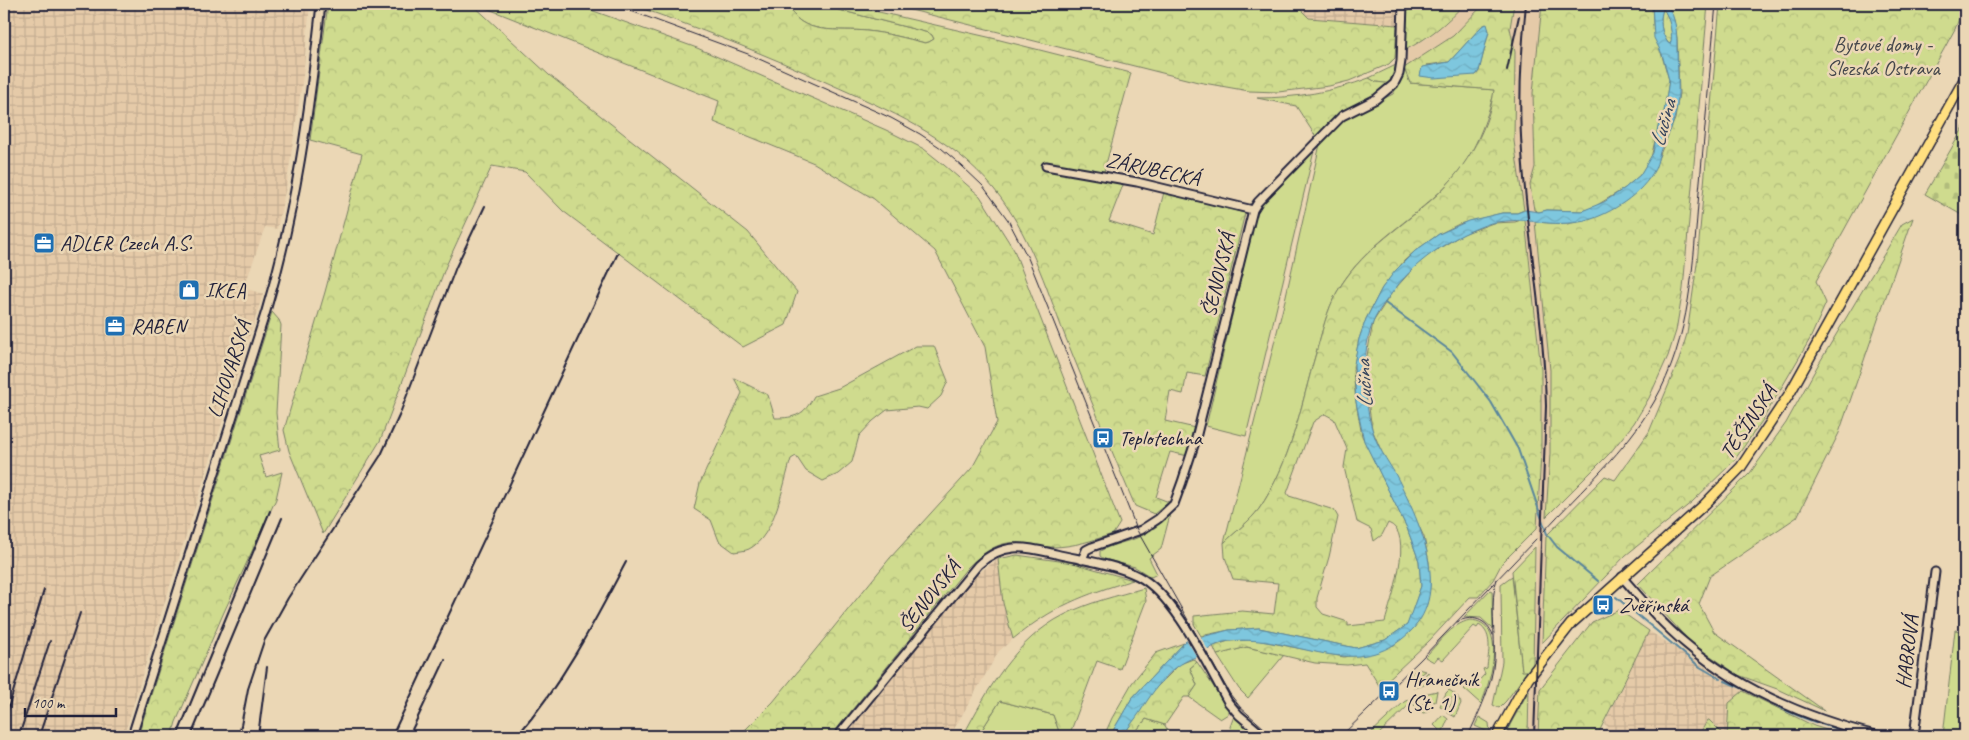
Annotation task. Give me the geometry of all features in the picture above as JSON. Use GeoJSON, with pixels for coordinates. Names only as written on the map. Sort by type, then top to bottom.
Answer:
{"type":"FeatureCollection","features":[{"type":"Feature","properties":{"kind":"main road","name":"TĚŠÍNSKÁ"},"geometry":{"type":"LineString","coordinates":[[1497,736],[1528,679],[1571,624],[1705,504],[1741,466],[1790,393],[1965,78]]}},
{"type":"Feature","properties":{"kind":"street","name":"LIHOVARSKÁ"},"geometry":{"type":"LineString","coordinates":[[132,736],[263,320],[282,252],[297,182],[321,4]]}},
{"type":"Feature","properties":{"kind":"street","name":"ŠENOVSKÁ"},"geometry":{"type":"LineString","coordinates":[[1082,560],[1086,550],[1141,530],[1158,519],[1174,504],[1195,442],[1253,210],[1258,202],[1342,116],[1376,99],[1394,84],[1399,74],[1403,4]]}},
{"type":"Feature","properties":{"kind":"street","name":"ZÁRUBECKÁ"},"geometry":{"type":"LineString","coordinates":[[1046,166],[1115,177],[1253,210]]}},
{"type":"Feature","properties":{"kind":"street","name":"ŠENOVSKÁ"},"geometry":{"type":"LineString","coordinates":[[838,736],[958,587],[985,558],[1000,550],[1016,547],[1124,570],[1137,575],[1155,588],[1174,610],[1228,702],[1239,715],[1264,736]]}},
{"type":"Feature","properties":{"kind":"street","name":"HABROVÁ"},"geometry":{"type":"LineString","coordinates":[[1914,736],[1935,572]]}},
{"type":"Feature","properties":{"kind":"street"},"geometry":{"type":"LineString","coordinates":[[1622,577],[1683,642],[1726,675],[1812,717],[1880,736]]}},
{"type":"Feature","properties":{"kind":"shaded area"},"geometry":{"type":"Polygon","coordinates":[[[4,4],[310,4],[303,76],[287,182],[277,229],[265,227],[244,288],[263,294],[124,736],[4,736],[4,4]]]}},
{"type":"Feature","properties":{"kind":"shaded area"},"geometry":{"type":"Polygon","coordinates":[[[1295,4],[1399,4],[1397,25],[1309,18],[1295,4]]]}},
{"type":"Feature","properties":{"kind":"shaded area"},"geometry":{"type":"Polygon","coordinates":[[[1464,4],[1484,4],[1453,36],[1404,68],[1405,50],[1426,39],[1447,22],[1464,4]]]}},
{"type":"Feature","properties":{"kind":"shaded area"},"geometry":{"type":"Polygon","coordinates":[[[1514,4],[1542,4],[1533,93],[1535,167],[1530,185],[1549,351],[1551,406],[1538,736],[1529,736],[1541,453],[1540,351],[1514,141],[1515,52],[1510,28],[1514,4]]]}},
{"type":"Feature","properties":{"kind":"shaded area"},"geometry":{"type":"Polygon","coordinates":[[[998,559],[1003,603],[1013,639],[999,651],[950,736],[845,736],[976,575],[998,559]]]}},
{"type":"Feature","properties":{"kind":"shaded area"},"geometry":{"type":"Polygon","coordinates":[[[1649,631],[1743,691],[1729,703],[1727,736],[1709,720],[1698,736],[1601,736],[1607,726],[1604,724],[1649,631]]]}},
{"type":"Feature","properties":{"kind":"green space"},"geometry":{"type":"Polygon","coordinates":[[[328,4],[472,4],[549,75],[748,232],[797,292],[786,325],[743,347],[563,211],[525,172],[492,166],[446,266],[380,441],[323,534],[289,451],[284,430],[325,292],[362,154],[310,140],[328,4]]]}},
{"type":"Feature","properties":{"kind":"green space"},"geometry":{"type":"Polygon","coordinates":[[[476,4],[574,4],[697,48],[886,130],[924,149],[944,165],[980,196],[1014,250],[1120,523],[1113,534],[1083,543],[1060,547],[1013,543],[991,549],[967,568],[831,736],[739,736],[773,702],[890,558],[972,468],[997,422],[985,347],[935,251],[874,199],[814,163],[714,122],[719,101],[476,4]]]}},
{"type":"Feature","properties":{"kind":"green space"},"geometry":{"type":"Polygon","coordinates":[[[629,4],[789,4],[794,15],[801,22],[822,29],[874,32],[925,43],[934,39],[929,33],[816,4],[844,4],[992,38],[1131,73],[1103,175],[1125,180],[1109,221],[1153,235],[1164,192],[1245,213],[1205,376],[1187,373],[1183,394],[1170,391],[1165,421],[1195,428],[1188,456],[1170,452],[1156,497],[1169,502],[1154,514],[1135,506],[1027,241],[1006,206],[977,170],[938,139],[896,114],[754,51],[629,4]]]}},
{"type":"Feature","properties":{"kind":"green space"},"geometry":{"type":"Polygon","coordinates":[[[789,4],[816,4],[929,33],[934,39],[925,43],[874,32],[822,29],[801,22],[794,15],[789,4]]]}},
{"type":"Feature","properties":{"kind":"green space"},"geometry":{"type":"Polygon","coordinates":[[[887,4],[1295,4],[1309,18],[1397,25],[1395,58],[1389,64],[1349,81],[1329,86],[1278,92],[1249,91],[1198,82],[887,4]]]}},
{"type":"Feature","properties":{"kind":"green space"},"geometry":{"type":"Polygon","coordinates":[[[1408,4],[1464,4],[1437,30],[1405,50],[1408,4]]]}},
{"type":"Feature","properties":{"kind":"green space"},"geometry":{"type":"Polygon","coordinates":[[[1484,4],[1514,4],[1510,28],[1515,52],[1514,141],[1524,210],[1517,213],[1502,213],[1459,224],[1439,234],[1415,251],[1404,261],[1382,288],[1366,319],[1359,339],[1353,370],[1362,436],[1407,528],[1419,561],[1421,586],[1409,621],[1407,625],[1385,640],[1356,648],[1259,628],[1229,630],[1201,636],[1194,624],[1194,616],[1242,611],[1274,614],[1278,583],[1233,579],[1225,557],[1224,543],[1259,509],[1279,473],[1294,433],[1325,321],[1337,292],[1356,265],[1367,254],[1429,202],[1452,179],[1472,152],[1486,122],[1494,90],[1410,83],[1404,68],[1453,36],[1484,4]],[[1486,24],[1449,62],[1427,65],[1476,75],[1479,71],[1489,31],[1486,24]],[[1325,414],[1313,422],[1287,493],[1289,496],[1334,510],[1338,517],[1317,598],[1317,607],[1323,614],[1348,622],[1348,626],[1385,622],[1399,568],[1400,539],[1396,529],[1388,523],[1382,535],[1374,541],[1371,529],[1357,522],[1344,467],[1347,449],[1334,419],[1325,414]]]}},
{"type":"Feature","properties":{"kind":"green space"},"geometry":{"type":"Polygon","coordinates":[[[1542,4],[1652,4],[1653,25],[1669,80],[1664,112],[1659,123],[1651,158],[1640,175],[1625,188],[1594,207],[1582,211],[1547,210],[1539,212],[1534,210],[1530,185],[1535,167],[1533,93],[1542,4]]]}},
{"type":"Feature","properties":{"kind":"green space"},"geometry":{"type":"Polygon","coordinates":[[[1667,4],[1708,4],[1683,289],[1676,331],[1668,356],[1649,398],[1634,423],[1610,453],[1546,517],[1550,453],[1550,370],[1535,222],[1567,224],[1599,215],[1628,199],[1652,173],[1675,119],[1679,93],[1677,38],[1674,20],[1667,4]]]}},
{"type":"Feature","properties":{"kind":"green space","name":"Bytové domy - Slezská Ostrava"},"geometry":{"type":"Polygon","coordinates":[[[1720,4],[1965,4],[1955,29],[1816,281],[1826,303],[1810,339],[1762,421],[1733,462],[1692,502],[1626,555],[1542,643],[1546,536],[1605,476],[1615,480],[1649,432],[1679,360],[1687,334],[1697,264],[1720,4]]]}},
{"type":"Feature","properties":{"kind":"green space"},"geometry":{"type":"Polygon","coordinates":[[[1663,9],[1671,26],[1672,37],[1670,44],[1661,27],[1663,9]]]}},
{"type":"Feature","properties":{"kind":"green space"},"geometry":{"type":"Polygon","coordinates":[[[1396,65],[1389,84],[1376,82],[1369,78],[1396,65]]]}},
{"type":"Feature","properties":{"kind":"green space"},"geometry":{"type":"Polygon","coordinates":[[[1404,68],[1410,83],[1495,90],[1484,125],[1474,148],[1461,169],[1439,193],[1361,259],[1337,292],[1325,321],[1294,433],[1279,473],[1259,509],[1224,543],[1285,300],[1320,144],[1344,120],[1393,94],[1402,78],[1404,68]]]}},
{"type":"Feature","properties":{"kind":"green space"},"geometry":{"type":"Polygon","coordinates":[[[1369,78],[1376,82],[1394,84],[1351,110],[1318,140],[1296,106],[1257,98],[1314,93],[1342,87],[1369,78]]]}},
{"type":"Feature","properties":{"kind":"green space"},"geometry":{"type":"Polygon","coordinates":[[[1965,125],[1965,217],[1925,194],[1965,125]]]}},
{"type":"Feature","properties":{"kind":"green space"},"geometry":{"type":"Polygon","coordinates":[[[1314,151],[1246,436],[1206,426],[1256,214],[1261,205],[1314,151]]]}},
{"type":"Feature","properties":{"kind":"green space"},"geometry":{"type":"Polygon","coordinates":[[[1913,218],[1839,433],[1797,517],[1710,576],[1699,604],[1714,632],[1825,711],[1780,690],[1738,675],[1689,641],[1638,584],[1750,473],[1786,423],[1818,365],[1902,224],[1913,218]]]}},
{"type":"Feature","properties":{"kind":"green space"},"geometry":{"type":"Polygon","coordinates":[[[1525,220],[1541,370],[1541,453],[1537,528],[1502,563],[1493,580],[1478,597],[1470,597],[1429,641],[1380,687],[1365,663],[1347,665],[1315,663],[1247,647],[1217,655],[1213,646],[1229,641],[1256,640],[1344,657],[1394,645],[1414,628],[1427,604],[1430,586],[1429,562],[1424,537],[1394,472],[1386,462],[1372,429],[1364,373],[1373,322],[1393,291],[1422,259],[1463,234],[1493,223],[1525,220]]]}},
{"type":"Feature","properties":{"kind":"green space"},"geometry":{"type":"Polygon","coordinates":[[[272,312],[281,325],[276,413],[280,450],[259,456],[266,477],[282,472],[276,499],[224,612],[176,722],[172,736],[138,736],[272,312]]]}},
{"type":"Feature","properties":{"kind":"green space"},"geometry":{"type":"Polygon","coordinates":[[[916,346],[934,346],[948,381],[941,396],[927,409],[918,407],[887,410],[859,436],[852,462],[838,474],[823,481],[806,471],[796,456],[791,459],[772,522],[758,542],[747,550],[734,552],[719,541],[711,520],[694,509],[700,483],[742,393],[734,378],[768,395],[775,418],[789,417],[803,411],[814,396],[839,388],[916,346]]]}},
{"type":"Feature","properties":{"kind":"green space"},"geometry":{"type":"Polygon","coordinates":[[[1170,515],[1161,549],[1149,558],[1157,574],[1151,577],[1135,567],[1104,559],[1100,556],[1100,551],[1144,535],[1170,515]]]}},
{"type":"Feature","properties":{"kind":"green space"},"geometry":{"type":"Polygon","coordinates":[[[1535,547],[1533,664],[1528,671],[1522,671],[1512,571],[1535,547]]]}},
{"type":"Feature","properties":{"kind":"green space"},"geometry":{"type":"Polygon","coordinates":[[[1017,555],[1073,563],[1133,580],[1070,603],[1042,618],[1013,639],[1003,603],[998,559],[1017,555]]]}},
{"type":"Feature","properties":{"kind":"green space"},"geometry":{"type":"Polygon","coordinates":[[[1512,576],[1522,670],[1528,671],[1499,708],[1493,705],[1502,662],[1501,584],[1512,576]]]}},
{"type":"Feature","properties":{"kind":"green space"},"geometry":{"type":"Polygon","coordinates":[[[1144,588],[1146,601],[1120,669],[1097,661],[1069,736],[1060,734],[1053,715],[1000,701],[978,736],[963,736],[982,701],[1004,667],[1031,638],[1047,625],[1083,606],[1144,588]]]}},
{"type":"Feature","properties":{"kind":"green space"},"geometry":{"type":"Polygon","coordinates":[[[1490,590],[1492,591],[1493,629],[1481,618],[1464,617],[1490,590]]]}},
{"type":"Feature","properties":{"kind":"green space"},"geometry":{"type":"Polygon","coordinates":[[[1619,610],[1649,631],[1597,736],[1538,736],[1540,689],[1592,622],[1619,610]]]}},
{"type":"Feature","properties":{"kind":"green space"},"geometry":{"type":"Polygon","coordinates":[[[1470,620],[1482,623],[1489,631],[1493,642],[1492,669],[1481,704],[1464,689],[1467,687],[1471,689],[1485,674],[1483,669],[1487,668],[1489,645],[1484,629],[1479,625],[1477,628],[1474,626],[1443,660],[1438,657],[1434,662],[1425,657],[1451,630],[1470,620]]]}},
{"type":"Feature","properties":{"kind":"green space"},"geometry":{"type":"Polygon","coordinates":[[[1955,630],[1965,632],[1965,736],[1943,736],[1955,630]]]}},
{"type":"Feature","properties":{"kind":"green space"},"geometry":{"type":"Polygon","coordinates":[[[1184,643],[1132,698],[1110,736],[1104,736],[1132,683],[1156,653],[1184,643]]]}},
{"type":"Feature","properties":{"kind":"green space"},"geometry":{"type":"Polygon","coordinates":[[[1246,647],[1284,655],[1248,698],[1239,689],[1217,655],[1246,647]]]}},
{"type":"Feature","properties":{"kind":"green space"},"geometry":{"type":"Polygon","coordinates":[[[1193,659],[1197,662],[1190,668],[1197,685],[1189,697],[1184,697],[1165,725],[1146,719],[1132,736],[1123,736],[1151,693],[1180,664],[1193,659]]]}},
{"type":"Feature","properties":{"kind":"green space"},"geometry":{"type":"Polygon","coordinates":[[[1197,662],[1228,708],[1228,714],[1220,719],[1189,697],[1197,685],[1190,668],[1197,662]]]}},
{"type":"Feature","properties":{"kind":"green space"},"geometry":{"type":"Polygon","coordinates":[[[1417,669],[1426,671],[1419,676],[1405,678],[1417,669]]]}},
{"type":"Feature","properties":{"kind":"green space"},"geometry":{"type":"Polygon","coordinates":[[[1428,672],[1430,676],[1429,682],[1413,688],[1428,672]]]}},
{"type":"Feature","properties":{"kind":"green space"},"geometry":{"type":"Polygon","coordinates":[[[1449,690],[1455,694],[1446,707],[1443,708],[1440,706],[1449,690]]]}},
{"type":"Feature","properties":{"kind":"green space"},"geometry":{"type":"Polygon","coordinates":[[[1529,690],[1528,736],[1504,736],[1529,690]]]}},
{"type":"Feature","properties":{"kind":"green space"},"geometry":{"type":"Polygon","coordinates":[[[1437,691],[1435,702],[1415,697],[1415,696],[1437,691]]]}},
{"type":"Feature","properties":{"kind":"green space"},"geometry":{"type":"Polygon","coordinates":[[[1743,691],[1814,726],[1846,736],[1727,736],[1729,703],[1743,691]]]}},
{"type":"Feature","properties":{"kind":"green space"},"geometry":{"type":"Polygon","coordinates":[[[1457,696],[1461,703],[1455,717],[1447,712],[1447,710],[1457,696]]]}},
{"type":"Feature","properties":{"kind":"green space"},"geometry":{"type":"Polygon","coordinates":[[[1411,698],[1412,702],[1377,736],[1368,736],[1404,702],[1411,698]]]}},
{"type":"Feature","properties":{"kind":"green space"},"geometry":{"type":"Polygon","coordinates":[[[1000,701],[1053,715],[1060,734],[1068,736],[978,736],[1000,701]]]}},
{"type":"Feature","properties":{"kind":"green space"},"geometry":{"type":"Polygon","coordinates":[[[1413,704],[1433,706],[1423,713],[1413,704]]]}},
{"type":"Feature","properties":{"kind":"green space"},"geometry":{"type":"Polygon","coordinates":[[[1443,715],[1448,719],[1441,736],[1438,736],[1439,730],[1434,725],[1443,715]]]}},
{"type":"Feature","properties":{"kind":"green space"},"geometry":{"type":"Polygon","coordinates":[[[1234,716],[1257,736],[1233,736],[1230,727],[1234,716]]]}},
{"type":"Feature","properties":{"kind":"green space"},"geometry":{"type":"Polygon","coordinates":[[[1479,717],[1489,723],[1490,733],[1475,726],[1479,717]]]}},
{"type":"Feature","properties":{"kind":"green space"},"geometry":{"type":"Polygon","coordinates":[[[1146,719],[1165,725],[1170,736],[1132,736],[1146,719]]]}},
{"type":"Feature","properties":{"kind":"green space"},"geometry":{"type":"Polygon","coordinates":[[[1709,720],[1725,736],[1698,736],[1709,720]]]}},
{"type":"Feature","properties":{"kind":"water","name":"Lučina"},"geometry":{"type":"Polygon","coordinates":[[[1652,4],[1667,4],[1677,34],[1678,99],[1673,121],[1655,169],[1642,187],[1615,208],[1585,221],[1573,223],[1544,223],[1522,220],[1498,222],[1464,234],[1438,249],[1415,267],[1395,289],[1375,318],[1370,331],[1365,360],[1367,408],[1370,422],[1376,441],[1407,498],[1423,536],[1428,557],[1429,597],[1423,615],[1411,631],[1390,647],[1369,655],[1346,656],[1324,654],[1254,641],[1220,643],[1176,667],[1156,688],[1123,736],[1110,736],[1132,698],[1186,641],[1229,630],[1259,628],[1356,648],[1385,640],[1407,625],[1421,586],[1419,561],[1407,528],[1364,441],[1356,402],[1354,364],[1359,339],[1366,319],[1382,288],[1395,271],[1415,251],[1439,234],[1468,221],[1502,213],[1517,213],[1525,210],[1539,212],[1547,210],[1582,211],[1604,202],[1640,175],[1653,153],[1659,123],[1664,112],[1669,80],[1662,54],[1654,38],[1652,4]],[[1663,9],[1661,26],[1670,44],[1671,31],[1663,9]]]}},
{"type":"Feature","properties":{"kind":"water"},"geometry":{"type":"Polygon","coordinates":[[[1487,24],[1489,31],[1479,71],[1476,75],[1434,78],[1420,76],[1422,67],[1449,62],[1482,26],[1487,24]]]}},
{"type":"Feature","properties":{"kind":"pier"},"geometry":{"type":"Polygon","coordinates":[[[1199,634],[1209,652],[1198,659],[1186,639],[1199,634]]]}},
{"type":"Feature","properties":{"kind":"waterway"},"geometry":{"type":"LineString","coordinates":[[1385,303],[1452,352],[1491,402],[1518,449],[1547,534],[1557,547],[1598,581]]}},
{"type":"Feature","properties":{"kind":"waterway"},"geometry":{"type":"LineString","coordinates":[[1616,597],[1700,667],[1721,679]]}},
{"type":"Feature","properties":{"kind":"waterway"},"geometry":{"type":"LineString","coordinates":[[1725,681],[1751,692]]}},
{"type":"Feature","properties":{"kind":"waterway"},"geometry":{"type":"LineString","coordinates":[[1757,695],[1794,714],[1861,736]]}},
{"type":"Feature","properties":{"kind":"tram line"},"geometry":{"type":"LineString","coordinates":[[612,4],[748,54],[891,118],[941,148],[983,186],[1008,220],[1028,258],[1138,532],[1230,694],[1240,707],[1273,736]]}},
{"type":"Feature","properties":{"kind":"tram line"},"geometry":{"type":"LineString","coordinates":[[1544,531],[1603,469],[1643,420],[1666,378],[1676,352],[1683,326],[1692,273],[1716,4]]}},
{"type":"Feature","properties":{"kind":"tram line"},"geometry":{"type":"LineString","coordinates":[[1341,736],[1420,660],[1536,539]]}},
{"type":"Feature","properties":{"kind":"tram line"},"geometry":{"type":"LineString","coordinates":[[1468,736],[1484,699],[1493,670],[1493,597],[1497,579]]}},
{"type":"Feature","properties":{"kind":"tram line"},"geometry":{"type":"LineString","coordinates":[[1457,622],[1473,618],[1487,625],[1493,635]]}},
{"type":"Feature","properties":{"kind":"railway"},"geometry":{"type":"LineString","coordinates":[[1526,4],[1520,115],[1524,184],[1539,310],[1546,406],[1534,736]]}},
{"type":"Feature","properties":{"kind":"railway"},"geometry":{"type":"LineString","coordinates":[[1507,70],[1519,16]]}},
{"type":"Feature","properties":{"kind":"railway"},"geometry":{"type":"LineString","coordinates":[[239,736],[248,689],[264,641],[288,598],[381,455],[399,416],[456,267],[485,206]]}},
{"type":"Feature","properties":{"kind":"railway"},"geometry":{"type":"LineString","coordinates":[[392,736],[618,253]]}},
{"type":"Feature","properties":{"kind":"railway"},"geometry":{"type":"LineString","coordinates":[[177,736],[270,511]]}},
{"type":"Feature","properties":{"kind":"railway"},"geometry":{"type":"LineString","coordinates":[[191,736],[282,518]]}},
{"type":"Feature","properties":{"kind":"railway"},"geometry":{"type":"LineString","coordinates":[[517,736],[563,674],[626,562]]}},
{"type":"Feature","properties":{"kind":"railway"},"geometry":{"type":"LineString","coordinates":[[4,722],[44,590]]}},
{"type":"Feature","properties":{"kind":"railway"},"geometry":{"type":"LineString","coordinates":[[39,736],[80,613]]}},
{"type":"Feature","properties":{"kind":"railway"},"geometry":{"type":"LineString","coordinates":[[19,736],[50,641]]}},
{"type":"Feature","properties":{"kind":"railway"},"geometry":{"type":"LineString","coordinates":[[409,736],[445,660]]}},
{"type":"Feature","properties":{"kind":"railway"},"geometry":{"type":"LineString","coordinates":[[258,736],[267,667]]}},
{"type":"Feature","properties":{"kind":"place","name":"ADLER Czech A.S."},"geometry":{"type":"Point","coordinates":[44,243]}},
{"type":"Feature","properties":{"kind":"place","name":"IKEA"},"geometry":{"type":"Point","coordinates":[189,290]}},
{"type":"Feature","properties":{"kind":"place","name":"RABEN"},"geometry":{"type":"Point","coordinates":[115,326]}},
{"type":"Feature","properties":{"kind":"place","name":"Teplotechna"},"geometry":{"type":"Point","coordinates":[1103,438]}},
{"type":"Feature","properties":{"kind":"place","name":"Zvěřinská"},"geometry":{"type":"Point","coordinates":[1603,605]}},
{"type":"Feature","properties":{"kind":"place","name":"Hranečník (St. 1)"},"geometry":{"type":"Point","coordinates":[1389,691]}}]}
